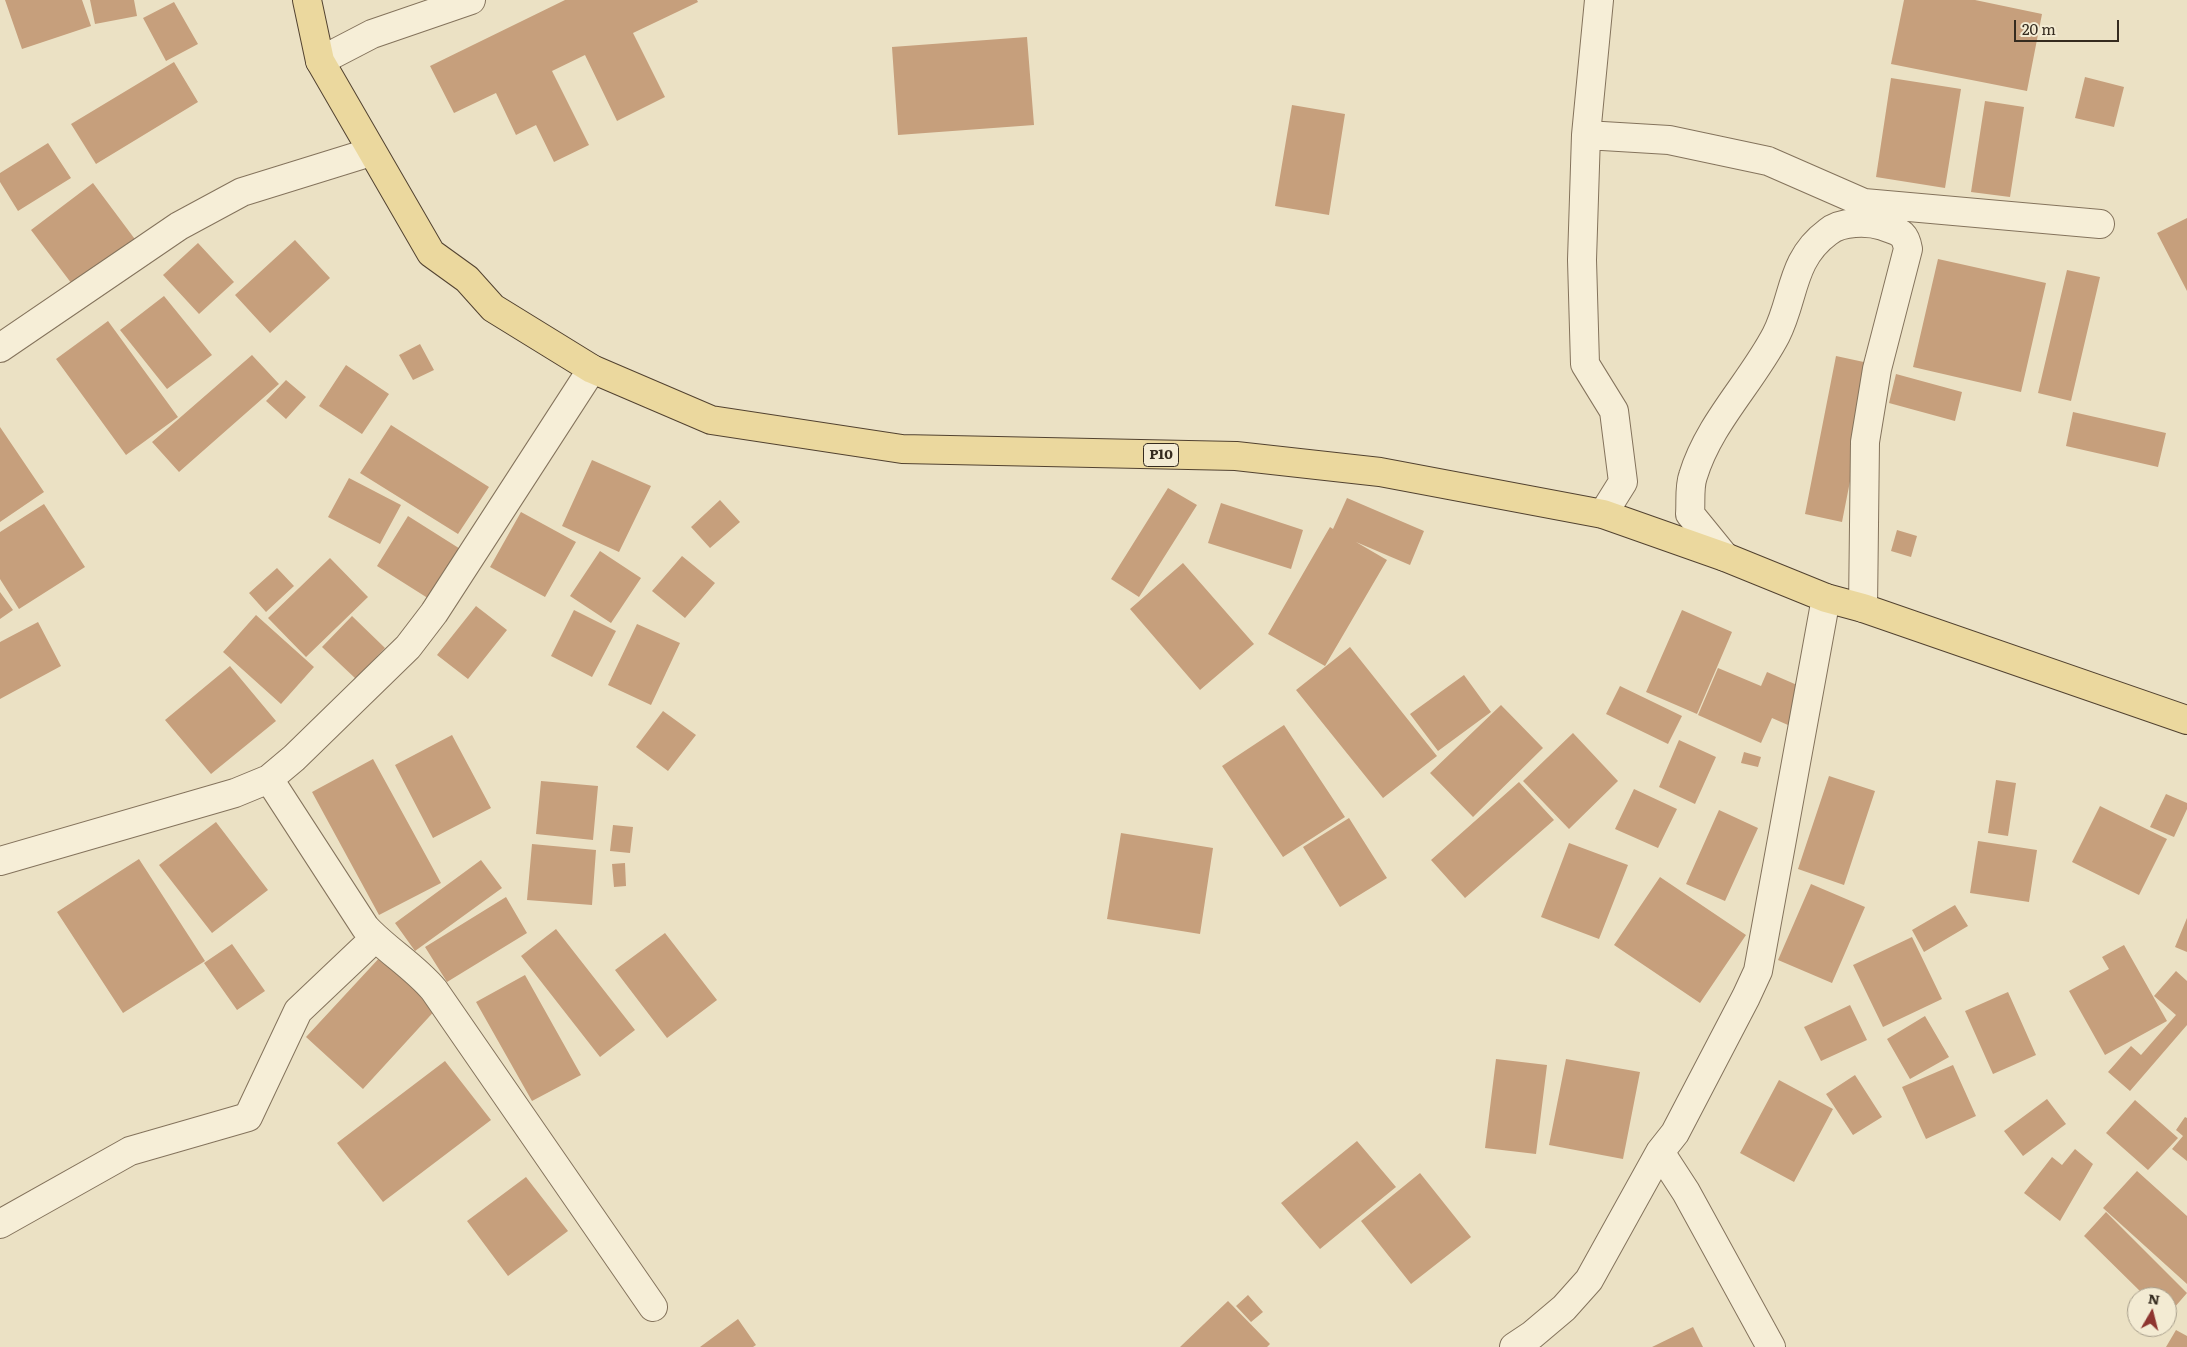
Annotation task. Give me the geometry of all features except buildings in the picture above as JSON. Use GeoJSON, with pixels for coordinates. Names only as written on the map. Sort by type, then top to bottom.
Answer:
{"type":"FeatureCollection","features":[{"type":"Feature","properties":{"kind":"main road","name":"P10"},"geometry":{"type":"LineString","coordinates":[[306,0],[320,61],[431,252],[467,279],[493,308],[592,369],[711,420],[893,447],[1236,456],[1380,472],[1603,514],[1725,557],[1826,598],[1863,608],[2187,720]]}},
{"type":"Feature","properties":{"kind":"street"},"geometry":{"type":"LineString","coordinates":[[320,61],[372,34],[471,0]]}},
{"type":"Feature","properties":{"kind":"street"},"geometry":{"type":"LineString","coordinates":[[1599,0],[1586,135],[1582,260],[1585,364],[1614,411],[1623,482],[1603,514]]}},
{"type":"Feature","properties":{"kind":"street"},"geometry":{"type":"LineString","coordinates":[[1586,135],[1669,140],[1768,161],[1864,203],[2100,224]]}},
{"type":"Feature","properties":{"kind":"street"},"geometry":{"type":"LineString","coordinates":[[0,348],[178,226],[242,192],[372,152]]}},
{"type":"Feature","properties":{"kind":"street"},"geometry":{"type":"LineString","coordinates":[[1725,557],[1690,514],[1692,478],[1705,446],[1776,334],[1802,258],[1829,231],[1854,222],[1873,223],[1901,233],[1906,239],[1908,249],[1878,369],[1865,442],[1863,608]]}},
{"type":"Feature","properties":{"kind":"street"},"geometry":{"type":"LineString","coordinates":[[0,861],[235,793],[269,779],[294,758],[408,647],[434,614],[592,369]]}},
{"type":"Feature","properties":{"kind":"street"},"geometry":{"type":"LineString","coordinates":[[1514,1347],[1532,1335],[1564,1308],[1589,1280],[1660,1152],[1675,1133],[1746,998],[1758,971],[1826,598]]}},
{"type":"Feature","properties":{"kind":"street"},"geometry":{"type":"LineString","coordinates":[[269,779],[365,927],[375,938],[423,976],[434,990],[653,1308]]}},
{"type":"Feature","properties":{"kind":"street"},"geometry":{"type":"LineString","coordinates":[[0,1224],[130,1151],[248,1117],[298,1011],[375,938]]}},
{"type":"Feature","properties":{"kind":"street"},"geometry":{"type":"LineString","coordinates":[[1660,1152],[1686,1192],[1771,1347]]}}]}
